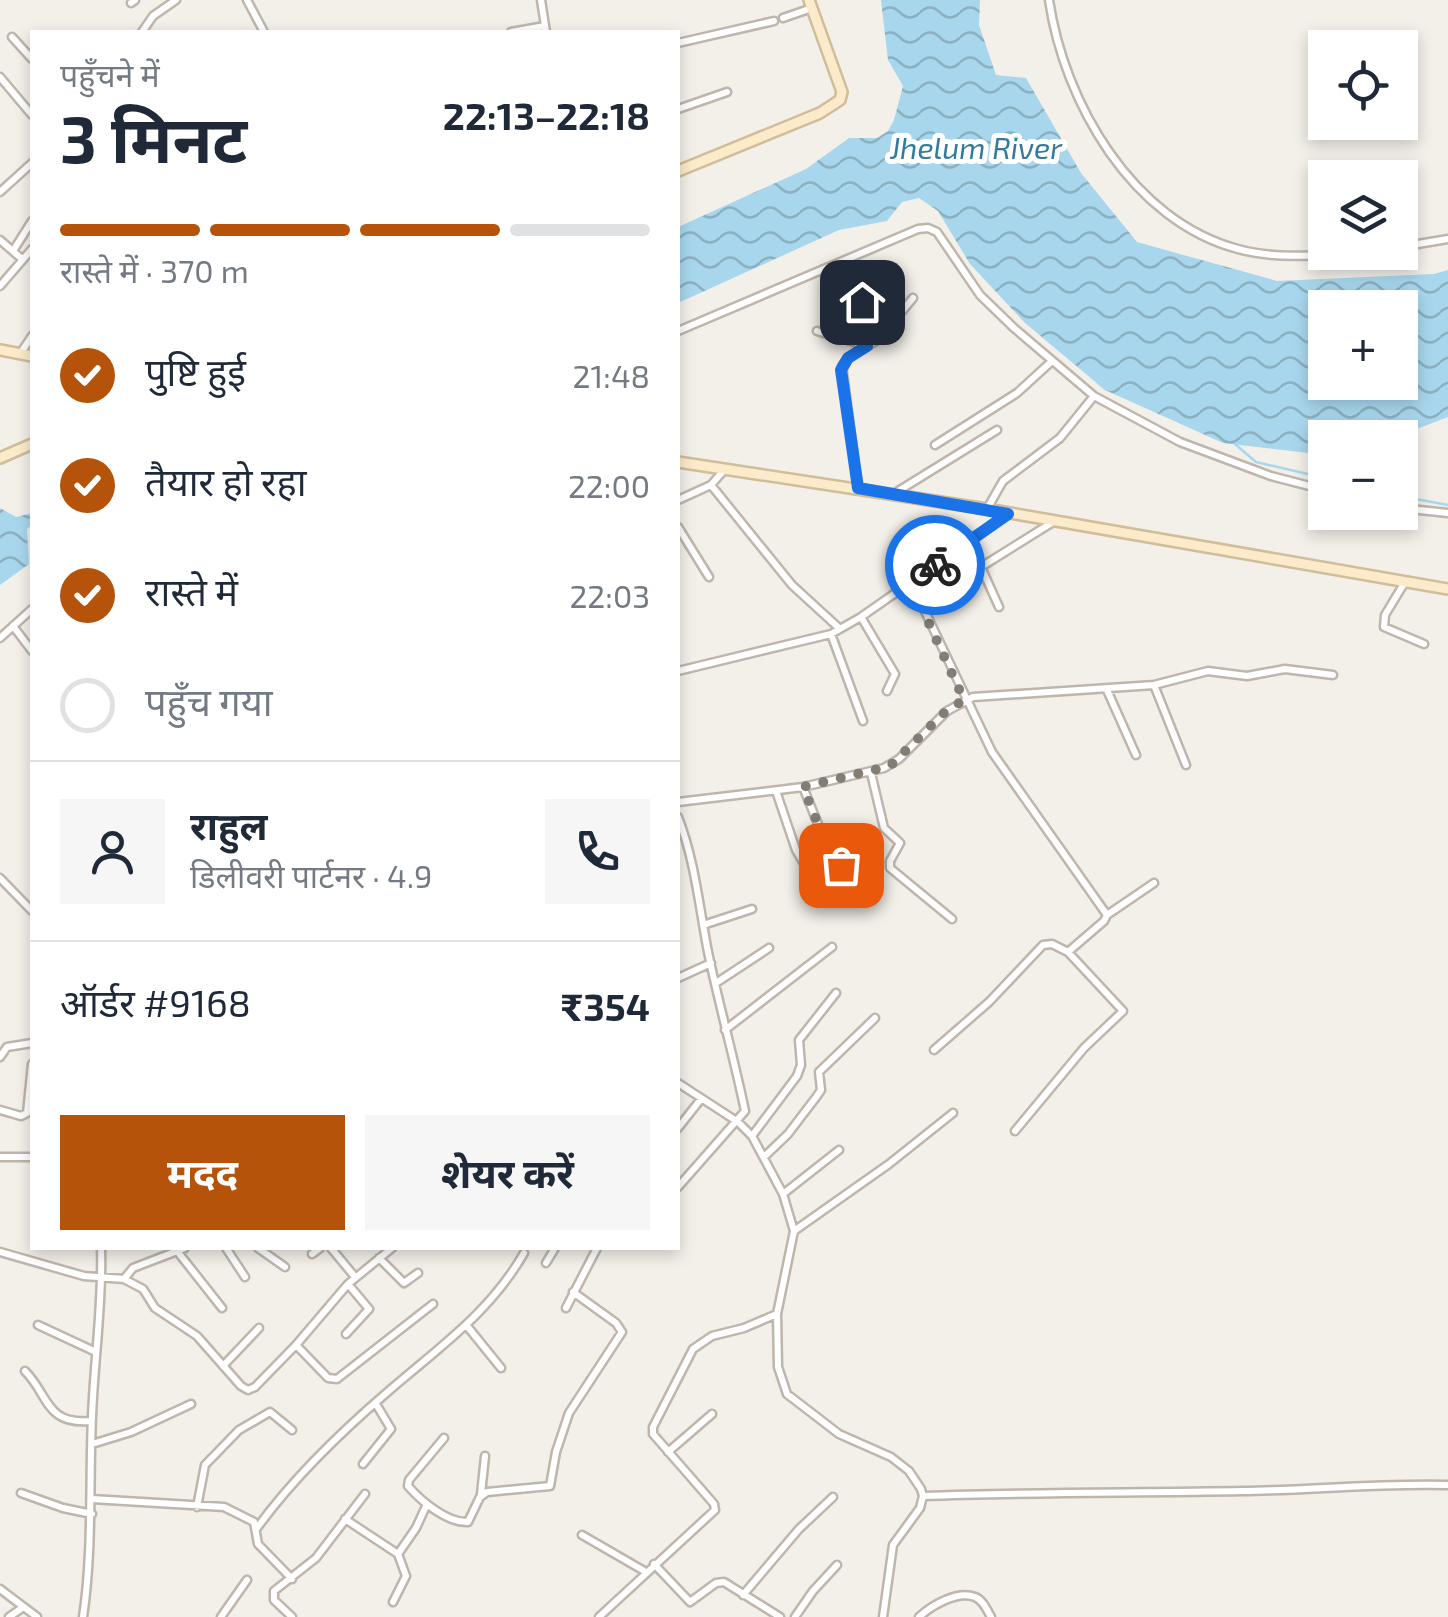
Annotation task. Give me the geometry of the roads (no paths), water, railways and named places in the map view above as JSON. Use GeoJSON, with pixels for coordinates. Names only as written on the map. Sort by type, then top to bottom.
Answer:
{"type":"FeatureCollection","features":[{"type":"Feature","properties":{"kind":"main road"},"geometry":{"type":"LineString","coordinates":[[680,170],[820,114],[840,100],[842,92],[811,4]]}},
{"type":"Feature","properties":{"kind":"main road"},"geometry":{"type":"LineString","coordinates":[[0,350],[30,356]]}},
{"type":"Feature","properties":{"kind":"main road"},"geometry":{"type":"LineString","coordinates":[[0,458],[30,445]]}},
{"type":"Feature","properties":{"kind":"main road"},"geometry":{"type":"LineString","coordinates":[[680,462],[858,488],[1448,589]]}},
{"type":"Feature","properties":{"kind":"street"},"geometry":{"type":"LineString","coordinates":[[143,30],[153,16],[176,0]]}},
{"type":"Feature","properties":{"kind":"street"},"geometry":{"type":"LineString","coordinates":[[247,0],[263,30]]}},
{"type":"Feature","properties":{"kind":"street"},"geometry":{"type":"LineString","coordinates":[[541,0],[545,29]]}},
{"type":"Feature","properties":{"kind":"street"},"geometry":{"type":"LineString","coordinates":[[1049,0],[1058,47],[1091,122],[1116,159],[1158,205],[1204,236],[1240,250],[1308,255]]}},
{"type":"Feature","properties":{"kind":"street"},"geometry":{"type":"LineString","coordinates":[[783,18],[811,4]]}},
{"type":"Feature","properties":{"kind":"street"},"geometry":{"type":"LineString","coordinates":[[680,43],[774,21]]}},
{"type":"Feature","properties":{"kind":"street"},"geometry":{"type":"LineString","coordinates":[[12,37],[30,57]]}},
{"type":"Feature","properties":{"kind":"street"},"geometry":{"type":"LineString","coordinates":[[0,77],[30,113]]}},
{"type":"Feature","properties":{"kind":"street"},"geometry":{"type":"LineString","coordinates":[[680,108],[727,92]]}},
{"type":"Feature","properties":{"kind":"street"},"geometry":{"type":"LineString","coordinates":[[0,192],[30,166]]}},
{"type":"Feature","properties":{"kind":"street"},"geometry":{"type":"LineString","coordinates":[[13,251],[30,224]]}},
{"type":"Feature","properties":{"kind":"street"},"geometry":{"type":"LineString","coordinates":[[680,330],[923,227],[937,232],[980,295],[1094,396],[1180,442],[1308,486]]}},
{"type":"Feature","properties":{"kind":"street"},"geometry":{"type":"LineString","coordinates":[[1418,245],[1448,239]]}},
{"type":"Feature","properties":{"kind":"street"},"geometry":{"type":"LineString","coordinates":[[0,240],[22,258]]}},
{"type":"Feature","properties":{"kind":"street"},"geometry":{"type":"LineString","coordinates":[[0,286],[30,251]]}},
{"type":"Feature","properties":{"kind":"street"},"geometry":{"type":"LineString","coordinates":[[858,488],[841,370],[848,358],[879,339],[913,298]]}},
{"type":"Feature","properties":{"kind":"street"},"geometry":{"type":"LineString","coordinates":[[862,302],[867,329],[865,345]]}},
{"type":"Feature","properties":{"kind":"street"},"geometry":{"type":"LineString","coordinates":[[817,331],[865,345]]}},
{"type":"Feature","properties":{"kind":"street"},"geometry":{"type":"LineString","coordinates":[[20,354],[30,339]]}},
{"type":"Feature","properties":{"kind":"street"},"geometry":{"type":"LineString","coordinates":[[935,445],[1017,393],[1052,360]]}},
{"type":"Feature","properties":{"kind":"street"},"geometry":{"type":"LineString","coordinates":[[987,510],[1003,482],[1060,438],[1094,396]]}},
{"type":"Feature","properties":{"kind":"street"},"geometry":{"type":"LineString","coordinates":[[894,494],[997,430]]}},
{"type":"Feature","properties":{"kind":"street"},"geometry":{"type":"LineString","coordinates":[[680,499],[711,485],[725,470]]}},
{"type":"Feature","properties":{"kind":"street"},"geometry":{"type":"LineString","coordinates":[[711,485],[792,585],[840,629]]}},
{"type":"Feature","properties":{"kind":"street"},"geometry":{"type":"LineString","coordinates":[[1418,510],[1448,513]]}},
{"type":"Feature","properties":{"kind":"street"},"geometry":{"type":"LineString","coordinates":[[680,670],[831,634],[1008,514]]}},
{"type":"Feature","properties":{"kind":"street"},"geometry":{"type":"LineString","coordinates":[[999,608],[981,567],[1053,522]]}},
{"type":"Feature","properties":{"kind":"street"},"geometry":{"type":"LineString","coordinates":[[680,529],[709,578]]}},
{"type":"Feature","properties":{"kind":"street"},"geometry":{"type":"LineString","coordinates":[[910,582],[964,700],[1002,768],[1107,915]]}},
{"type":"Feature","properties":{"kind":"street"},"geometry":{"type":"LineString","coordinates":[[1404,582],[1384,614],[1384,626],[1424,644]]}},
{"type":"Feature","properties":{"kind":"street"},"geometry":{"type":"LineString","coordinates":[[0,638],[30,612]]}},
{"type":"Feature","properties":{"kind":"street"},"geometry":{"type":"LineString","coordinates":[[861,617],[895,674],[886,691]]}},
{"type":"Feature","properties":{"kind":"street"},"geometry":{"type":"LineString","coordinates":[[14,626],[30,648]]}},
{"type":"Feature","properties":{"kind":"street"},"geometry":{"type":"LineString","coordinates":[[831,634],[863,721]]}},
{"type":"Feature","properties":{"kind":"street"},"geometry":{"type":"LineString","coordinates":[[680,802],[803,787],[871,773],[893,764],[930,726],[964,700],[1154,685],[1208,671],[1247,676],[1285,669],[1333,675]]}},
{"type":"Feature","properties":{"kind":"street"},"geometry":{"type":"LineString","coordinates":[[1154,685],[1186,765]]}},
{"type":"Feature","properties":{"kind":"street"},"geometry":{"type":"LineString","coordinates":[[1107,690],[1136,756]]}},
{"type":"Feature","properties":{"kind":"street"},"geometry":{"type":"LineString","coordinates":[[871,773],[884,828],[900,844],[890,868],[952,919]]}},
{"type":"Feature","properties":{"kind":"street"},"geometry":{"type":"LineString","coordinates":[[803,787],[824,839],[841,865]]}},
{"type":"Feature","properties":{"kind":"street"},"geometry":{"type":"LineString","coordinates":[[776,791],[796,850],[806,867]]}},
{"type":"Feature","properties":{"kind":"street"},"geometry":{"type":"LineString","coordinates":[[680,822],[693,858],[711,964],[745,1111],[680,1185]]}},
{"type":"Feature","properties":{"kind":"street"},"geometry":{"type":"LineString","coordinates":[[0,878],[30,909]]}},
{"type":"Feature","properties":{"kind":"street"},"geometry":{"type":"LineString","coordinates":[[1068,952],[1107,915],[1154,883]]}},
{"type":"Feature","properties":{"kind":"street"},"geometry":{"type":"LineString","coordinates":[[703,925],[752,909]]}},
{"type":"Feature","properties":{"kind":"street"},"geometry":{"type":"LineString","coordinates":[[934,1050],[989,1002],[1043,945],[1052,944],[1068,952],[1122,1011],[1084,1048],[1015,1130]]}},
{"type":"Feature","properties":{"kind":"street"},"geometry":{"type":"LineString","coordinates":[[725,1030],[832,947]]}},
{"type":"Feature","properties":{"kind":"street"},"geometry":{"type":"LineString","coordinates":[[716,984],[769,948]]}},
{"type":"Feature","properties":{"kind":"street"},"geometry":{"type":"LineString","coordinates":[[680,977],[711,964]]}},
{"type":"Feature","properties":{"kind":"street"},"geometry":{"type":"LineString","coordinates":[[752,1136],[797,1076],[801,1065],[799,1040],[836,993]]}},
{"type":"Feature","properties":{"kind":"street"},"geometry":{"type":"LineString","coordinates":[[764,1156],[788,1134],[818,1096],[819,1072],[875,1018]]}},
{"type":"Feature","properties":{"kind":"street"},"geometry":{"type":"LineString","coordinates":[[0,1057],[7,1047],[30,1044]]}},
{"type":"Feature","properties":{"kind":"street"},"geometry":{"type":"LineString","coordinates":[[0,1110],[26,1114],[30,1081]]}},
{"type":"Feature","properties":{"kind":"street"},"geometry":{"type":"LineString","coordinates":[[680,1085],[738,1122],[752,1136],[783,1194],[794,1231],[777,1314],[778,1367],[787,1394],[839,1434],[901,1464],[916,1480],[923,1496],[920,1508],[893,1545],[883,1617]]}},
{"type":"Feature","properties":{"kind":"street"},"geometry":{"type":"LineString","coordinates":[[680,1125],[701,1099]]}},
{"type":"Feature","properties":{"kind":"street"},"geometry":{"type":"LineString","coordinates":[[794,1231],[953,1113]]}},
{"type":"Feature","properties":{"kind":"street"},"geometry":{"type":"LineString","coordinates":[[783,1194],[840,1150]]}},
{"type":"Feature","properties":{"kind":"street"},"geometry":{"type":"LineString","coordinates":[[0,1157],[30,1157]]}},
{"type":"Feature","properties":{"kind":"street"},"geometry":{"type":"LineString","coordinates":[[83,1617],[92,1514],[91,1421],[101,1250]]}},
{"type":"Feature","properties":{"kind":"street"},"geometry":{"type":"LineString","coordinates":[[124,1279],[133,1268],[178,1250]]}},
{"type":"Feature","properties":{"kind":"street"},"geometry":{"type":"LineString","coordinates":[[182,1250],[222,1308]]}},
{"type":"Feature","properties":{"kind":"street"},"geometry":{"type":"LineString","coordinates":[[227,1250],[245,1277]]}},
{"type":"Feature","properties":{"kind":"street"},"geometry":{"type":"LineString","coordinates":[[261,1250],[285,1267]]}},
{"type":"Feature","properties":{"kind":"street"},"geometry":{"type":"LineString","coordinates":[[312,1254],[317,1250]]}},
{"type":"Feature","properties":{"kind":"street"},"geometry":{"type":"LineString","coordinates":[[333,1250],[356,1277]]}},
{"type":"Feature","properties":{"kind":"street"},"geometry":{"type":"LineString","coordinates":[[0,1252],[84,1276],[124,1279],[142,1289],[156,1308],[196,1336],[248,1390],[296,1345],[348,1284],[390,1250]]}},
{"type":"Feature","properties":{"kind":"street"},"geometry":{"type":"LineString","coordinates":[[546,1263],[554,1250]]}},
{"type":"Feature","properties":{"kind":"street"},"geometry":{"type":"LineString","coordinates":[[566,1308],[596,1250]]}},
{"type":"Feature","properties":{"kind":"street"},"geometry":{"type":"LineString","coordinates":[[292,1579],[258,1544],[258,1528],[311,1466],[501,1291],[524,1253]]}},
{"type":"Feature","properties":{"kind":"street"},"geometry":{"type":"LineString","coordinates":[[380,1258],[404,1284],[418,1273]]}},
{"type":"Feature","properties":{"kind":"street"},"geometry":{"type":"LineString","coordinates":[[346,1334],[369,1308],[348,1284]]}},
{"type":"Feature","properties":{"kind":"street"},"geometry":{"type":"LineString","coordinates":[[482,1495],[550,1486],[569,1413],[622,1332],[616,1323],[573,1292]]}},
{"type":"Feature","properties":{"kind":"street"},"geometry":{"type":"LineString","coordinates":[[296,1345],[334,1380],[432,1304]]}},
{"type":"Feature","properties":{"kind":"street"},"geometry":{"type":"LineString","coordinates":[[599,1617],[715,1507],[654,1437],[653,1428],[692,1349],[712,1336],[777,1314]]}},
{"type":"Feature","properties":{"kind":"street"},"geometry":{"type":"LineString","coordinates":[[38,1325],[96,1352]]}},
{"type":"Feature","properties":{"kind":"street"},"geometry":{"type":"LineString","coordinates":[[467,1326],[501,1368]]}},
{"type":"Feature","properties":{"kind":"street"},"geometry":{"type":"LineString","coordinates":[[223,1366],[259,1328]]}},
{"type":"Feature","properties":{"kind":"street"},"geometry":{"type":"LineString","coordinates":[[25,1371],[38,1387],[42,1400],[56,1414],[69,1421],[91,1421]]}},
{"type":"Feature","properties":{"kind":"street"},"geometry":{"type":"LineString","coordinates":[[92,1444],[131,1432],[191,1404]]}},
{"type":"Feature","properties":{"kind":"street"},"geometry":{"type":"LineString","coordinates":[[363,1464],[391,1429],[376,1404]]}},
{"type":"Feature","properties":{"kind":"street"},"geometry":{"type":"LineString","coordinates":[[197,1507],[202,1472],[239,1430],[270,1412],[292,1430]]}},
{"type":"Feature","properties":{"kind":"street"},"geometry":{"type":"LineString","coordinates":[[668,1452],[712,1414]]}},
{"type":"Feature","properties":{"kind":"street"},"geometry":{"type":"LineString","coordinates":[[444,1438],[408,1483],[409,1489],[427,1504],[457,1522],[471,1519],[482,1495],[485,1456]]}},
{"type":"Feature","properties":{"kind":"street"},"geometry":{"type":"LineString","coordinates":[[923,1496],[1448,1485]]}},
{"type":"Feature","properties":{"kind":"street"},"geometry":{"type":"LineString","coordinates":[[21,1493],[92,1514]]}},
{"type":"Feature","properties":{"kind":"street"},"geometry":{"type":"LineString","coordinates":[[292,1617],[272,1594],[316,1558],[365,1494]]}},
{"type":"Feature","properties":{"kind":"street"},"geometry":{"type":"LineString","coordinates":[[743,1595],[798,1529],[833,1496]]}},
{"type":"Feature","properties":{"kind":"street"},"geometry":{"type":"LineString","coordinates":[[92,1500],[230,1508],[258,1528]]}},
{"type":"Feature","properties":{"kind":"street"},"geometry":{"type":"LineString","coordinates":[[398,1554],[427,1504]]}},
{"type":"Feature","properties":{"kind":"street"},"geometry":{"type":"LineString","coordinates":[[345,1518],[398,1554],[406,1576],[393,1602]]}},
{"type":"Feature","properties":{"kind":"street"},"geometry":{"type":"LineString","coordinates":[[582,1535],[646,1572]]}},
{"type":"Feature","properties":{"kind":"street"},"geometry":{"type":"LineString","coordinates":[[654,1564],[690,1602],[719,1582],[780,1617]]}},
{"type":"Feature","properties":{"kind":"street"},"geometry":{"type":"LineString","coordinates":[[794,1617],[837,1565]]}},
{"type":"Feature","properties":{"kind":"street"},"geometry":{"type":"LineString","coordinates":[[221,1617],[246,1580]]}},
{"type":"Feature","properties":{"kind":"street"},"geometry":{"type":"LineString","coordinates":[[0,1589],[37,1617]]}},
{"type":"Feature","properties":{"kind":"street"},"geometry":{"type":"LineString","coordinates":[[920,1617],[938,1603],[970,1596],[979,1599],[991,1617]]}},
{"type":"Feature","properties":{"kind":"street"},"geometry":{"type":"LineString","coordinates":[[9,1617],[22,1608]]}},
{"type":"Feature","properties":{"kind":"water","name":"Jhelum River"},"geometry":{"type":"Polygon","coordinates":[[[881,0],[980,0],[979,25],[996,75],[1026,78],[1081,173],[1137,242],[1277,281],[1434,274],[1448,270],[1448,417],[1418,429],[1418,420],[1308,420],[1308,453],[1223,443],[1105,390],[1025,323],[970,264],[938,211],[919,198],[902,202],[887,221],[839,230],[680,302],[680,226],[806,169],[849,138],[877,138],[888,131],[903,86],[888,60],[881,0]]]}},
{"type":"Feature","properties":{"kind":"water"},"geometry":{"type":"Polygon","coordinates":[[[0,508],[16,517],[30,514],[29,564],[0,585],[0,508]]]}},
{"type":"Feature","properties":{"kind":"waterway"},"geometry":{"type":"LineString","coordinates":[[1235,444],[1256,462],[1308,474]]}},
{"type":"Feature","properties":{"kind":"waterway"},"geometry":{"type":"LineString","coordinates":[[1418,499],[1448,505]]}}]}
